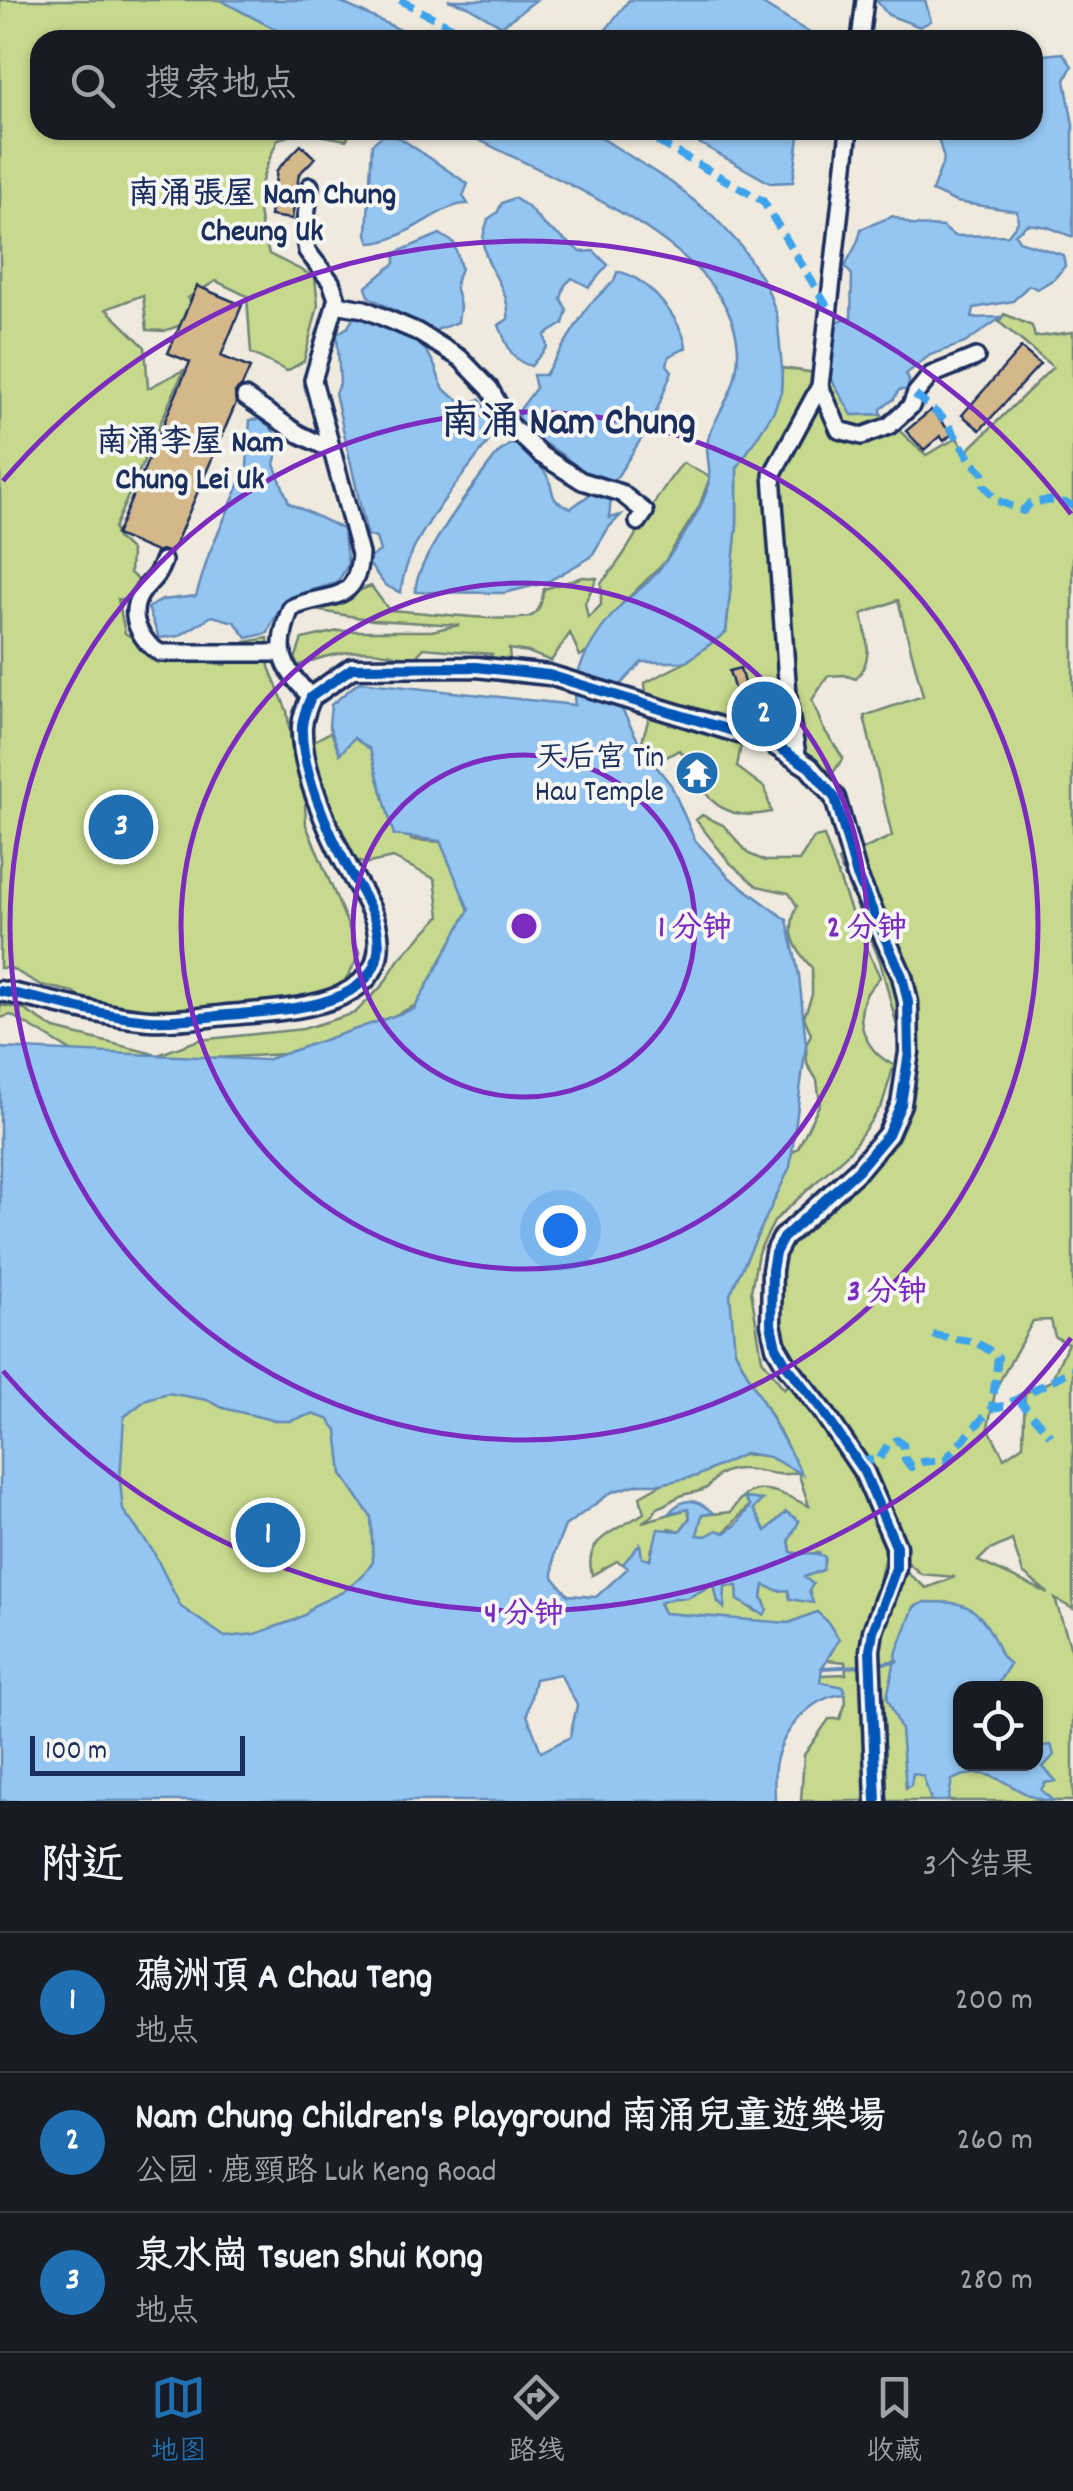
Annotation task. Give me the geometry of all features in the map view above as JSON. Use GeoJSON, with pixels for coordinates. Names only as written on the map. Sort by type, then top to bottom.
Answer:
{"type":"FeatureCollection","features":[{"type":"Feature","properties":{"kind":"street"},"geometry":{"type":"LineString","coordinates":[[861,30],[865,0]]}},
{"type":"Feature","properties":{"kind":"street"},"geometry":{"type":"LineString","coordinates":[[798,760],[788,708],[772,474],[820,386],[848,140]]}},
{"type":"Feature","properties":{"kind":"street"},"geometry":{"type":"LineString","coordinates":[[310,186],[304,232],[306,251],[331,282],[337,299],[314,380],[360,554],[358,575],[349,589],[336,598],[308,600],[291,608],[284,625],[282,653],[287,672],[311,697]]}},
{"type":"Feature","properties":{"kind":"street"},"geometry":{"type":"LineString","coordinates":[[335,304],[364,310],[416,331],[460,358],[490,389],[510,424],[541,455],[582,481],[620,492],[644,512],[638,522]]}},
{"type":"Feature","properties":{"kind":"street"},"geometry":{"type":"LineString","coordinates":[[820,386],[840,430],[862,436],[889,426],[911,406],[916,393],[931,376],[976,357]]}},
{"type":"Feature","properties":{"kind":"street"},"geometry":{"type":"LineString","coordinates":[[246,397],[299,434],[330,449]]}},
{"type":"Feature","properties":{"kind":"street"},"geometry":{"type":"LineString","coordinates":[[163,561],[157,578],[140,594],[134,611],[147,645],[160,653],[282,653]]}},
{"type":"Feature","properties":{"kind":"street"},"geometry":{"type":"LineString","coordinates":[[0,991],[100,1013],[166,1020],[312,1007],[336,999],[358,984],[375,958],[377,930],[333,836],[307,759],[302,720],[311,697],[352,668],[476,667],[549,675],[772,742],[810,767],[834,798],[857,876],[902,976],[910,1017],[906,1084],[888,1134],[866,1162],[783,1238],[772,1270],[771,1324],[779,1354],[858,1461],[882,1506],[896,1546],[896,1568],[870,1650],[876,1801]]}},
{"type":"Feature","properties":{"kind":"green space"},"geometry":{"type":"Polygon","coordinates":[[[0,0],[220,0],[277,30],[30,30],[30,140],[278,140],[261,183],[260,222],[269,254],[315,277],[318,305],[304,361],[287,371],[251,353],[247,296],[216,281],[188,298],[207,316],[164,331],[147,330],[143,295],[106,309],[145,347],[148,388],[184,370],[114,528],[117,538],[131,551],[130,573],[152,592],[145,604],[118,599],[125,633],[162,658],[226,665],[245,642],[268,638],[269,667],[287,711],[292,749],[315,765],[312,742],[331,732],[340,753],[351,736],[370,749],[406,821],[411,840],[444,842],[469,910],[416,1005],[319,1052],[215,1058],[168,1068],[78,1055],[11,1015],[0,1018],[0,1005],[23,1009],[55,1029],[158,1055],[199,1040],[303,1029],[355,1013],[440,916],[435,879],[393,858],[364,864],[336,848],[318,788],[305,805],[306,825],[360,954],[339,992],[278,1002],[242,1003],[221,1025],[115,1020],[73,992],[41,985],[10,968],[0,968],[0,0]]]}},
{"type":"Feature","properties":{"kind":"green space"},"geometry":{"type":"Polygon","coordinates":[[[1004,314],[1032,326],[1035,337],[1073,332],[1073,1609],[1055,1599],[1073,1655],[1073,1801],[801,1801],[804,1755],[829,1719],[840,1719],[846,1702],[844,1687],[819,1683],[821,1675],[846,1674],[845,1662],[827,1660],[839,1639],[817,1612],[789,1623],[760,1623],[664,1613],[659,1602],[687,1598],[714,1584],[718,1602],[724,1606],[724,1586],[738,1586],[738,1600],[757,1612],[767,1609],[763,1585],[804,1577],[819,1553],[791,1552],[789,1538],[799,1521],[786,1512],[766,1531],[751,1510],[762,1500],[745,1498],[750,1505],[724,1532],[696,1536],[702,1515],[731,1512],[747,1493],[756,1490],[776,1492],[809,1506],[798,1472],[729,1471],[706,1489],[682,1495],[657,1508],[642,1522],[688,1509],[690,1517],[680,1531],[669,1528],[652,1548],[650,1561],[642,1559],[640,1546],[623,1564],[617,1561],[592,1575],[590,1562],[597,1543],[644,1513],[640,1496],[676,1476],[735,1456],[776,1458],[795,1465],[735,1351],[726,1287],[775,1165],[798,1148],[820,1103],[817,1080],[807,1064],[806,1045],[811,1034],[804,1017],[812,995],[812,968],[793,939],[797,906],[789,893],[757,886],[730,863],[696,820],[702,815],[723,825],[749,854],[765,861],[799,861],[814,838],[824,836],[856,925],[880,977],[865,997],[862,1028],[870,1046],[894,1065],[882,1105],[850,1151],[775,1220],[758,1253],[751,1291],[762,1359],[784,1389],[789,1381],[764,1270],[860,1160],[902,1085],[904,1053],[880,961],[838,861],[892,836],[864,716],[923,696],[898,600],[862,614],[868,648],[862,671],[856,679],[828,676],[812,700],[823,728],[843,758],[833,773],[794,755],[742,739],[737,767],[765,788],[771,812],[752,815],[726,810],[711,799],[704,791],[707,775],[679,750],[654,764],[641,744],[648,721],[645,683],[686,662],[726,632],[737,524],[737,468],[781,392],[782,368],[829,375],[855,415],[881,414],[926,455],[957,438],[966,452],[1053,367],[999,322],[1004,314]],[[1051,1320],[1033,1321],[996,1388],[988,1427],[1004,1458],[1023,1445],[1025,1393],[1051,1381],[1068,1343],[1055,1337],[1051,1320]],[[1012,1540],[988,1551],[978,1561],[1048,1593],[1023,1573],[1012,1540]],[[887,1545],[865,1649],[878,1628],[894,1584],[902,1583],[906,1572],[926,1588],[955,1577],[921,1574],[887,1545]]]}},
{"type":"Feature","properties":{"kind":"green space"},"geometry":{"type":"Polygon","coordinates":[[[683,463],[710,477],[699,507],[664,563],[624,602],[591,650],[580,656],[570,633],[551,661],[509,649],[512,683],[474,677],[492,654],[424,648],[412,661],[367,651],[322,658],[292,668],[302,639],[338,631],[431,631],[459,625],[373,620],[309,609],[371,586],[389,610],[522,618],[537,611],[544,589],[583,577],[597,578],[585,603],[588,618],[601,605],[601,583],[683,463]]]}},
{"type":"Feature","properties":{"kind":"green space"},"geometry":{"type":"Polygon","coordinates":[[[139,1377],[348,1417],[375,1513],[376,1552],[364,1591],[233,1652],[179,1612],[95,1482],[139,1377]]]}},
{"type":"Feature","properties":{"kind":"water"},"geometry":{"type":"Polygon","coordinates":[[[220,0],[336,0],[400,30],[277,30],[220,0]]]}},
{"type":"Feature","properties":{"kind":"water"},"geometry":{"type":"Polygon","coordinates":[[[448,0],[536,0],[502,26],[448,0]]]}},
{"type":"Feature","properties":{"kind":"water"},"geometry":{"type":"Polygon","coordinates":[[[629,0],[756,0],[805,30],[606,30],[629,0]]]}},
{"type":"Feature","properties":{"kind":"water"},"geometry":{"type":"Polygon","coordinates":[[[876,0],[925,0],[931,21],[920,27],[888,15],[876,0]]]}},
{"type":"Feature","properties":{"kind":"water"},"geometry":{"type":"Polygon","coordinates":[[[1063,53],[1072,66],[1065,80],[1073,125],[1073,237],[1028,224],[1015,234],[1019,241],[1063,255],[1065,266],[1054,279],[1037,289],[1029,285],[1013,301],[974,308],[972,318],[1002,317],[965,343],[930,355],[906,374],[908,390],[899,390],[881,414],[852,415],[829,375],[837,321],[851,318],[852,275],[845,267],[861,229],[893,216],[912,225],[943,227],[954,236],[1008,235],[1018,222],[1017,211],[956,202],[932,191],[944,159],[938,140],[1043,140],[1043,55],[1063,53]]]}},
{"type":"Feature","properties":{"kind":"water"},"geometry":{"type":"Polygon","coordinates":[[[377,140],[403,140],[468,184],[463,196],[468,204],[446,209],[396,237],[370,243],[367,234],[372,144],[377,140]]]}},
{"type":"Feature","properties":{"kind":"water"},"geometry":{"type":"Polygon","coordinates":[[[480,140],[605,140],[672,183],[713,216],[741,246],[766,285],[777,315],[781,392],[774,411],[737,468],[737,524],[726,632],[686,662],[642,662],[618,687],[615,696],[643,750],[671,785],[695,840],[730,878],[787,920],[799,975],[806,1045],[790,1167],[730,1294],[735,1351],[802,1474],[769,1457],[746,1453],[697,1476],[612,1492],[565,1526],[554,1554],[553,1577],[568,1595],[596,1597],[628,1568],[623,1564],[640,1544],[642,1558],[650,1560],[658,1529],[680,1531],[690,1518],[688,1509],[669,1513],[680,1503],[696,1502],[713,1513],[702,1515],[697,1535],[706,1536],[717,1530],[725,1533],[737,1524],[750,1506],[744,1498],[762,1500],[753,1509],[766,1531],[786,1512],[799,1521],[789,1541],[791,1552],[825,1557],[823,1570],[804,1577],[813,1584],[809,1591],[813,1603],[790,1599],[788,1590],[764,1585],[764,1615],[738,1600],[737,1586],[725,1586],[724,1608],[718,1602],[714,1584],[687,1598],[659,1603],[664,1613],[789,1623],[817,1612],[839,1639],[822,1668],[820,1682],[844,1687],[845,1694],[821,1701],[792,1727],[776,1761],[775,1801],[0,1801],[0,1048],[266,1060],[414,1009],[469,910],[440,841],[394,835],[370,749],[354,738],[340,754],[329,725],[331,705],[359,682],[575,705],[577,678],[595,638],[666,560],[706,494],[708,438],[737,366],[730,315],[706,279],[672,247],[583,192],[480,140]],[[168,1393],[147,1399],[124,1417],[120,1481],[123,1510],[153,1551],[181,1607],[225,1637],[255,1634],[306,1614],[363,1576],[373,1562],[371,1517],[342,1474],[337,1430],[328,1419],[312,1414],[276,1421],[207,1400],[168,1393]],[[560,1674],[535,1679],[527,1715],[541,1752],[570,1737],[577,1705],[560,1674]]]}},
{"type":"Feature","properties":{"kind":"water"},"geometry":{"type":"Polygon","coordinates":[[[694,140],[799,140],[793,182],[770,183],[694,140]]]}},
{"type":"Feature","properties":{"kind":"water"},"geometry":{"type":"Polygon","coordinates":[[[514,198],[581,252],[594,251],[608,265],[589,287],[572,278],[565,285],[561,299],[567,310],[563,324],[545,335],[547,347],[531,366],[513,355],[504,338],[499,325],[508,319],[506,299],[483,243],[488,219],[502,203],[514,198]]]}},
{"type":"Feature","properties":{"kind":"water"},"geometry":{"type":"Polygon","coordinates":[[[440,234],[454,243],[461,268],[455,285],[460,306],[458,322],[434,331],[369,297],[366,287],[395,263],[395,253],[440,234]]]}},
{"type":"Feature","properties":{"kind":"water"},"geometry":{"type":"Polygon","coordinates":[[[617,272],[639,280],[661,301],[678,326],[686,348],[669,356],[667,365],[672,371],[653,420],[617,477],[610,481],[583,471],[532,435],[518,418],[536,388],[533,375],[545,375],[589,305],[614,281],[617,272]]]}},
{"type":"Feature","properties":{"kind":"water"},"geometry":{"type":"Polygon","coordinates":[[[354,317],[393,328],[420,344],[448,393],[469,404],[480,399],[491,421],[493,435],[437,510],[412,552],[401,593],[385,585],[366,560],[380,551],[376,538],[367,535],[335,393],[340,383],[337,334],[354,317]]]}},
{"type":"Feature","properties":{"kind":"water"},"geometry":{"type":"Polygon","coordinates":[[[266,419],[280,443],[274,464],[289,503],[343,529],[348,565],[337,583],[302,593],[287,602],[268,633],[247,638],[235,622],[212,616],[179,636],[159,638],[148,608],[162,600],[196,596],[209,554],[247,467],[250,420],[266,419]]]}},
{"type":"Feature","properties":{"kind":"water"},"geometry":{"type":"Polygon","coordinates":[[[517,444],[544,472],[558,502],[571,508],[592,493],[608,494],[609,518],[621,515],[591,557],[545,583],[504,593],[416,592],[424,562],[448,522],[498,453],[517,444]]]}},
{"type":"Feature","properties":{"kind":"water"},"geometry":{"type":"Polygon","coordinates":[[[925,1602],[966,1606],[987,1625],[1001,1655],[1010,1664],[999,1681],[953,1681],[953,1771],[1043,1771],[1043,1767],[1056,1781],[1045,1783],[1041,1790],[1053,1801],[1028,1795],[981,1774],[952,1780],[948,1801],[931,1801],[923,1776],[913,1773],[911,1785],[906,1788],[901,1730],[887,1697],[897,1651],[914,1607],[925,1602]]]}},
{"type":"Feature","properties":{"kind":"water"},"geometry":{"type":"Polygon","coordinates":[[[1051,1745],[1054,1755],[1043,1767],[1043,1746],[1051,1745]]]}},
{"type":"Feature","properties":{"kind":"building"},"geometry":{"type":"Polygon","coordinates":[[[301,145],[315,158],[299,174],[292,219],[270,216],[277,170],[301,145]]]}},
{"type":"Feature","properties":{"kind":"building"},"geometry":{"type":"Polygon","coordinates":[[[197,286],[242,305],[221,356],[250,368],[235,392],[236,403],[171,554],[156,552],[116,535],[190,362],[168,353],[197,286]]]}},
{"type":"Feature","properties":{"kind":"building"},"geometry":{"type":"Polygon","coordinates":[[[1021,348],[1040,364],[980,430],[962,415],[1021,348]]]}},
{"type":"Feature","properties":{"kind":"building"},"geometry":{"type":"Polygon","coordinates":[[[931,410],[952,434],[944,441],[940,436],[924,450],[906,431],[931,410]]]}},
{"type":"Feature","properties":{"kind":"building"},"geometry":{"type":"Polygon","coordinates":[[[740,668],[752,714],[743,717],[729,671],[740,668]]]}},
{"type":"Feature","properties":{"kind":"waterway"},"geometry":{"type":"LineString","coordinates":[[877,1664],[897,1661]]}},
{"type":"Feature","properties":{"kind":"waterway"},"geometry":{"type":"LineString","coordinates":[[822,1668],[862,1666]]}},
{"type":"Feature","properties":{"kind":"marked path"},"geometry":{"type":"LineString","coordinates":[[400,0],[457,30]]}},
{"type":"Feature","properties":{"kind":"marked path"},"geometry":{"type":"LineString","coordinates":[[655,140],[763,201],[828,308]]}},
{"type":"Feature","properties":{"kind":"marked path"},"geometry":{"type":"LineString","coordinates":[[915,395],[945,420],[983,473],[984,485],[996,500],[1023,511],[1030,503],[1042,501],[1073,506]]}},
{"type":"Feature","properties":{"kind":"marked path"},"geometry":{"type":"LineString","coordinates":[[933,1335],[975,1343],[998,1357],[992,1408]]}},
{"type":"Feature","properties":{"kind":"marked path"},"geometry":{"type":"LineString","coordinates":[[858,1461],[879,1460],[888,1444],[897,1440],[903,1444],[905,1459],[911,1467],[945,1460],[992,1408],[1004,1406],[1073,1369]]}},
{"type":"Feature","properties":{"kind":"marked path"},"geometry":{"type":"LineString","coordinates":[[1017,1398],[1050,1435]]}},
{"type":"Feature","properties":{"kind":"cycle path"},"geometry":{"type":"LineString","coordinates":[[0,991],[130,1018],[183,1020],[311,1005],[356,987],[371,972],[378,951],[376,924],[317,800],[306,761],[302,726],[311,697],[352,668],[476,667],[549,675],[772,743],[809,767],[835,798],[857,876],[902,976],[908,1002],[909,1052],[901,1104],[888,1134],[858,1170],[783,1238],[772,1270],[771,1324],[776,1347],[864,1472],[896,1546],[896,1568],[870,1650],[876,1801]]}},
{"type":"Feature","properties":{"kind":"place","name":"Nam Chung Children's Playground 南涌兒童遊樂場"},"geometry":{"type":"Point","coordinates":[764,714]}},
{"type":"Feature","properties":{"kind":"place","name":"天后宮 Tin Hau Temple"},"geometry":{"type":"Point","coordinates":[697,773]}},
{"type":"Feature","properties":{"kind":"place","name":"泉水崗 Tsuen Shui Kong"},"geometry":{"type":"Point","coordinates":[121,827]}},
{"type":"Feature","properties":{"kind":"place","name":"鴉洲頂 A Chau Teng"},"geometry":{"type":"Point","coordinates":[268,1535]}},
{"type":"Feature","properties":{"kind":"district","name":"南涌張屋 Nam Chung Cheung Uk"},"geometry":{"type":"Point","coordinates":[262,210]}},
{"type":"Feature","properties":{"kind":"district","name":"南涌 Nam Chung"},"geometry":{"type":"Point","coordinates":[568,419]}},
{"type":"Feature","properties":{"kind":"district","name":"南涌李屋 Nam Chung Lei Uk"},"geometry":{"type":"Point","coordinates":[190,458]}}]}
